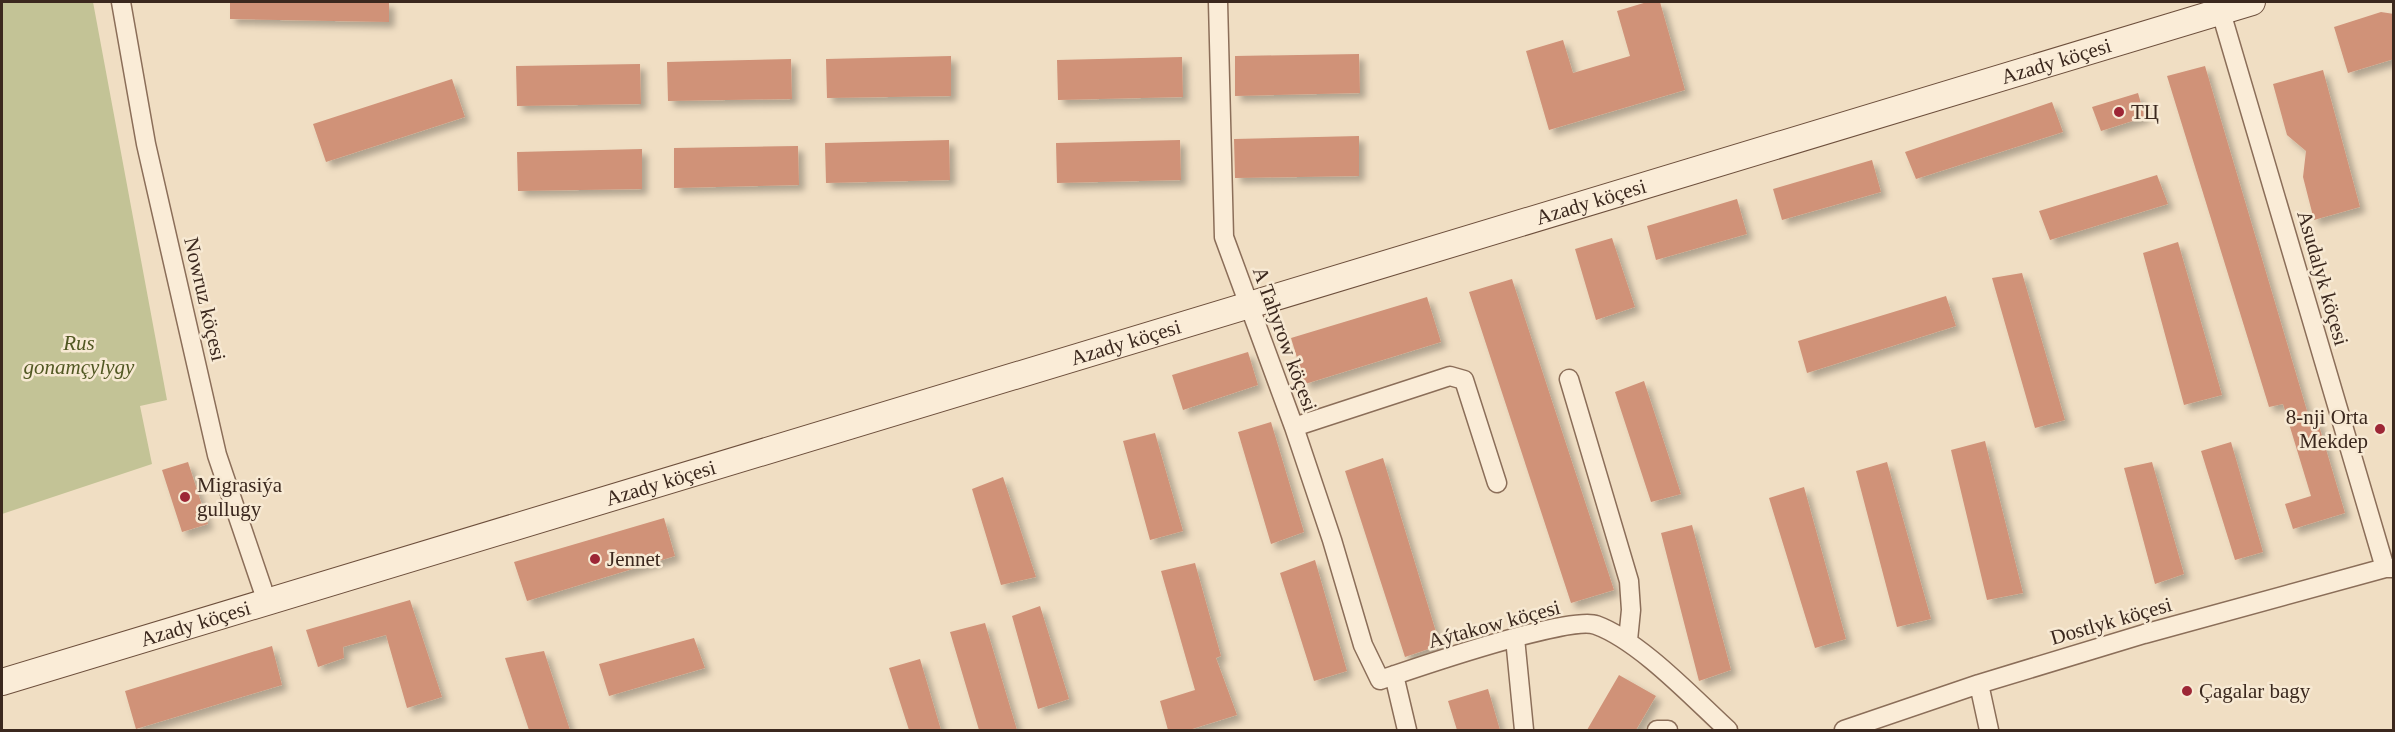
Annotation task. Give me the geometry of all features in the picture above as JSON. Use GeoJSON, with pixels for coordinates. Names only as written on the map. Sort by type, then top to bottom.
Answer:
{"type":"FeatureCollection","features":[{"type":"Feature","properties":{"kind":"main road","name":"Azady köçesi"},"geometry":{"type":"LineString","coordinates":[[2,682],[1247,305],[2219,6],[2252,2]]}},
{"type":"Feature","properties":{"kind":"street","name":"Nowruz köçesi"},"geometry":{"type":"LineString","coordinates":[[120,2],[147,144],[217,455],[267,602]]}},
{"type":"Feature","properties":{"kind":"street","name":"A Tahyrow köçesi"},"geometry":{"type":"LineString","coordinates":[[1218,2],[1224,237],[1247,305],[1294,427],[1332,540],[1363,645],[1387,677],[1407,730]]}},
{"type":"Feature","properties":{"kind":"street","name":"Asudalyk köçesi"},"geometry":{"type":"LineString","coordinates":[[2219,6],[2389,568]]}},
{"type":"Feature","properties":{"kind":"street"},"geometry":{"type":"LineString","coordinates":[[1294,427],[1450,376],[1464,380],[1497,483]]}},
{"type":"Feature","properties":{"kind":"street"},"geometry":{"type":"LineString","coordinates":[[1569,380],[1629,581],[1631,610],[1628,640]]}},
{"type":"Feature","properties":{"kind":"street","name":"Dostlyk köçesi"},"geometry":{"type":"LineString","coordinates":[[1844,730],[1979,684],[2144,634],[2389,568]]}},
{"type":"Feature","properties":{"kind":"street","name":"Aýtakow köçesi"},"geometry":{"type":"LineString","coordinates":[[1387,677],[1548,629],[1594,624],[1628,640],[1728,730]]}},
{"type":"Feature","properties":{"kind":"street"},"geometry":{"type":"LineString","coordinates":[[1515,638],[1524,730]]}},
{"type":"Feature","properties":{"kind":"street"},"geometry":{"type":"LineString","coordinates":[[1979,684],[1989,730]]}},
{"type":"Feature","properties":{"kind":"street"},"geometry":{"type":"LineString","coordinates":[[1658,730],[1668,730]]}},
{"type":"Feature","properties":{"kind":"green space","name":"Rus gonamçylygy"},"geometry":{"type":"Polygon","coordinates":[[[2,2],[93,2],[167,400],[140,406],[152,464],[2,514],[2,2]]]}},
{"type":"Feature","properties":{"kind":"building"},"geometry":{"type":"Polygon","coordinates":[[[230,2],[389,2],[389,22],[230,19],[230,2]]]}},
{"type":"Feature","properties":{"kind":"building"},"geometry":{"type":"Polygon","coordinates":[[[1647,2],[1660,2],[1685,90],[1549,130],[1526,51],[1563,40],[1573,73],[1630,56],[1617,11],[1647,2]]]}},
{"type":"Feature","properties":{"kind":"building"},"geometry":{"type":"Polygon","coordinates":[[[2381,12],[2394,14],[2394,59],[2348,73],[2334,27],[2381,12]]]}},
{"type":"Feature","properties":{"kind":"building"},"geometry":{"type":"Polygon","coordinates":[[[1359,54],[1360,93],[1235,96],[1235,56],[1359,54]]]}},
{"type":"Feature","properties":{"kind":"building"},"geometry":{"type":"Polygon","coordinates":[[[951,56],[951,96],[827,98],[826,59],[951,56]]]}},
{"type":"Feature","properties":{"kind":"building"},"geometry":{"type":"Polygon","coordinates":[[[1182,57],[1183,97],[1058,100],[1057,60],[1182,57]]]}},
{"type":"Feature","properties":{"kind":"building"},"geometry":{"type":"Polygon","coordinates":[[[791,59],[792,99],[668,101],[667,62],[791,59]]]}},
{"type":"Feature","properties":{"kind":"building"},"geometry":{"type":"Polygon","coordinates":[[[640,64],[641,104],[517,106],[516,66],[640,64]]]}},
{"type":"Feature","properties":{"kind":"building"},"geometry":{"type":"Polygon","coordinates":[[[2205,66],[2310,421],[2317,419],[2345,513],[2293,529],[2285,504],[2311,496],[2283,404],[2269,407],[2167,76],[2205,66]]]}},
{"type":"Feature","properties":{"kind":"building"},"geometry":{"type":"Polygon","coordinates":[[[2323,70],[2360,207],[2314,220],[2303,177],[2306,151],[2287,135],[2273,84],[2323,70]]]}},
{"type":"Feature","properties":{"kind":"building"},"geometry":{"type":"Polygon","coordinates":[[[452,79],[465,117],[326,162],[313,124],[452,79]]]}},
{"type":"Feature","properties":{"kind":"building","name":"ТЦ"},"geometry":{"type":"Polygon","coordinates":[[[2138,93],[2145,117],[2101,131],[2092,107],[2138,93]]]}},
{"type":"Feature","properties":{"kind":"building"},"geometry":{"type":"Polygon","coordinates":[[[2052,102],[2063,132],[1916,179],[1905,152],[2052,102]]]}},
{"type":"Feature","properties":{"kind":"building"},"geometry":{"type":"Polygon","coordinates":[[[1359,136],[1359,176],[1235,178],[1234,139],[1359,136]]]}},
{"type":"Feature","properties":{"kind":"building"},"geometry":{"type":"Polygon","coordinates":[[[949,140],[950,180],[826,183],[825,143],[949,140]]]}},
{"type":"Feature","properties":{"kind":"building"},"geometry":{"type":"Polygon","coordinates":[[[1180,140],[1181,180],[1057,183],[1056,143],[1180,140]]]}},
{"type":"Feature","properties":{"kind":"building"},"geometry":{"type":"Polygon","coordinates":[[[798,146],[799,185],[674,188],[674,148],[798,146]]]}},
{"type":"Feature","properties":{"kind":"building"},"geometry":{"type":"Polygon","coordinates":[[[642,149],[642,189],[518,191],[517,152],[642,149]]]}},
{"type":"Feature","properties":{"kind":"building"},"geometry":{"type":"Polygon","coordinates":[[[1872,160],[1881,192],[1782,220],[1773,189],[1872,160]]]}},
{"type":"Feature","properties":{"kind":"building"},"geometry":{"type":"Polygon","coordinates":[[[2157,175],[2168,204],[2050,240],[2039,211],[2157,175]]]}},
{"type":"Feature","properties":{"kind":"building"},"geometry":{"type":"Polygon","coordinates":[[[1737,199],[1747,234],[1656,260],[1647,226],[1737,199]]]}},
{"type":"Feature","properties":{"kind":"building"},"geometry":{"type":"Polygon","coordinates":[[[1612,238],[1635,307],[1596,320],[1575,249],[1612,238]]]}},
{"type":"Feature","properties":{"kind":"building"},"geometry":{"type":"Polygon","coordinates":[[[2178,242],[2222,395],[2184,405],[2143,253],[2178,242]]]}},
{"type":"Feature","properties":{"kind":"building"},"geometry":{"type":"Polygon","coordinates":[[[2022,273],[2065,420],[2035,428],[1992,278],[2022,273]]]}},
{"type":"Feature","properties":{"kind":"building"},"geometry":{"type":"Polygon","coordinates":[[[1512,279],[1614,590],[1571,603],[1469,292],[1512,279]]]}},
{"type":"Feature","properties":{"kind":"building"},"geometry":{"type":"Polygon","coordinates":[[[1946,296],[1956,326],[1807,373],[1798,341],[1946,296]]]}},
{"type":"Feature","properties":{"kind":"building"},"geometry":{"type":"Polygon","coordinates":[[[1427,297],[1441,342],[1305,384],[1291,338],[1427,297]]]}},
{"type":"Feature","properties":{"kind":"building"},"geometry":{"type":"Polygon","coordinates":[[[1248,352],[1258,385],[1183,410],[1172,375],[1248,352]]]}},
{"type":"Feature","properties":{"kind":"building"},"geometry":{"type":"Polygon","coordinates":[[[1644,381],[1681,494],[1651,502],[1615,392],[1644,381]]]}},
{"type":"Feature","properties":{"kind":"building"},"geometry":{"type":"Polygon","coordinates":[[[1271,422],[1304,532],[1271,544],[1238,432],[1271,422]]]}},
{"type":"Feature","properties":{"kind":"building"},"geometry":{"type":"Polygon","coordinates":[[[1155,433],[1183,531],[1150,540],[1123,441],[1155,433]]]}},
{"type":"Feature","properties":{"kind":"building"},"geometry":{"type":"Polygon","coordinates":[[[1985,441],[2023,593],[1987,600],[1951,450],[1985,441]]]}},
{"type":"Feature","properties":{"kind":"building"},"geometry":{"type":"Polygon","coordinates":[[[2231,442],[2263,552],[2235,560],[2201,451],[2231,442]]]}},
{"type":"Feature","properties":{"kind":"building"},"geometry":{"type":"Polygon","coordinates":[[[1383,458],[1440,645],[1405,657],[1345,471],[1383,458]]]}},
{"type":"Feature","properties":{"kind":"building","name":"Migrasiýa gullugy"},"geometry":{"type":"Polygon","coordinates":[[[188,462],[208,524],[182,532],[162,470],[188,462]]]}},
{"type":"Feature","properties":{"kind":"building"},"geometry":{"type":"Polygon","coordinates":[[[1887,462],[1931,619],[1897,627],[1856,471],[1887,462]]]}},
{"type":"Feature","properties":{"kind":"building"},"geometry":{"type":"Polygon","coordinates":[[[2152,462],[2184,574],[2155,584],[2124,468],[2152,462]]]}},
{"type":"Feature","properties":{"kind":"building"},"geometry":{"type":"Polygon","coordinates":[[[1003,477],[1036,577],[1001,585],[972,489],[1003,477]]]}},
{"type":"Feature","properties":{"kind":"building"},"geometry":{"type":"Polygon","coordinates":[[[1804,487],[1846,639],[1815,648],[1769,498],[1804,487]]]}},
{"type":"Feature","properties":{"kind":"building","name":"Jennet"},"geometry":{"type":"Polygon","coordinates":[[[664,518],[675,556],[527,601],[514,562],[664,518]]]}},
{"type":"Feature","properties":{"kind":"building"},"geometry":{"type":"Polygon","coordinates":[[[1692,525],[1731,670],[1699,681],[1661,533],[1692,525]]]}},
{"type":"Feature","properties":{"kind":"building"},"geometry":{"type":"Polygon","coordinates":[[[1315,560],[1347,671],[1314,681],[1280,573],[1315,560]]]}},
{"type":"Feature","properties":{"kind":"building"},"geometry":{"type":"Polygon","coordinates":[[[1195,563],[1221,656],[1216,658],[1237,715],[1189,730],[1168,730],[1160,701],[1195,690],[1161,571],[1195,563]]]}},
{"type":"Feature","properties":{"kind":"building"},"geometry":{"type":"Polygon","coordinates":[[[410,600],[442,697],[407,708],[386,635],[343,647],[344,658],[318,667],[306,630],[410,600]]]}},
{"type":"Feature","properties":{"kind":"building"},"geometry":{"type":"Polygon","coordinates":[[[1040,606],[1069,699],[1038,709],[1012,616],[1040,606]]]}},
{"type":"Feature","properties":{"kind":"building"},"geometry":{"type":"Polygon","coordinates":[[[985,623],[1017,730],[979,730],[950,632],[985,623]]]}},
{"type":"Feature","properties":{"kind":"building"},"geometry":{"type":"Polygon","coordinates":[[[694,638],[705,668],[609,696],[599,664],[694,638]]]}},
{"type":"Feature","properties":{"kind":"building"},"geometry":{"type":"Polygon","coordinates":[[[272,646],[282,685],[136,729],[125,691],[272,646]]]}},
{"type":"Feature","properties":{"kind":"building"},"geometry":{"type":"Polygon","coordinates":[[[544,651],[570,730],[529,730],[505,658],[544,651]]]}},
{"type":"Feature","properties":{"kind":"building"},"geometry":{"type":"Polygon","coordinates":[[[920,659],[941,730],[909,730],[889,668],[920,659]]]}},
{"type":"Feature","properties":{"kind":"building"},"geometry":{"type":"Polygon","coordinates":[[[1619,675],[1656,696],[1636,730],[1587,730],[1619,675]]]}},
{"type":"Feature","properties":{"kind":"building"},"geometry":{"type":"Polygon","coordinates":[[[1488,689],[1500,730],[1457,730],[1448,701],[1488,689]]]}},
{"type":"Feature","properties":{"kind":"place","name":"ТЦ"},"geometry":{"type":"Point","coordinates":[2119,112]}},
{"type":"Feature","properties":{"kind":"place","name":"8-nji Orta Mekdep"},"geometry":{"type":"Point","coordinates":[2380,429]}},
{"type":"Feature","properties":{"kind":"place","name":"Migrasiýa gullugy"},"geometry":{"type":"Point","coordinates":[185,497]}},
{"type":"Feature","properties":{"kind":"place","name":"Jennet"},"geometry":{"type":"Point","coordinates":[595,559]}},
{"type":"Feature","properties":{"kind":"place","name":"Çagalar bagy"},"geometry":{"type":"Point","coordinates":[2187,691]}}]}
